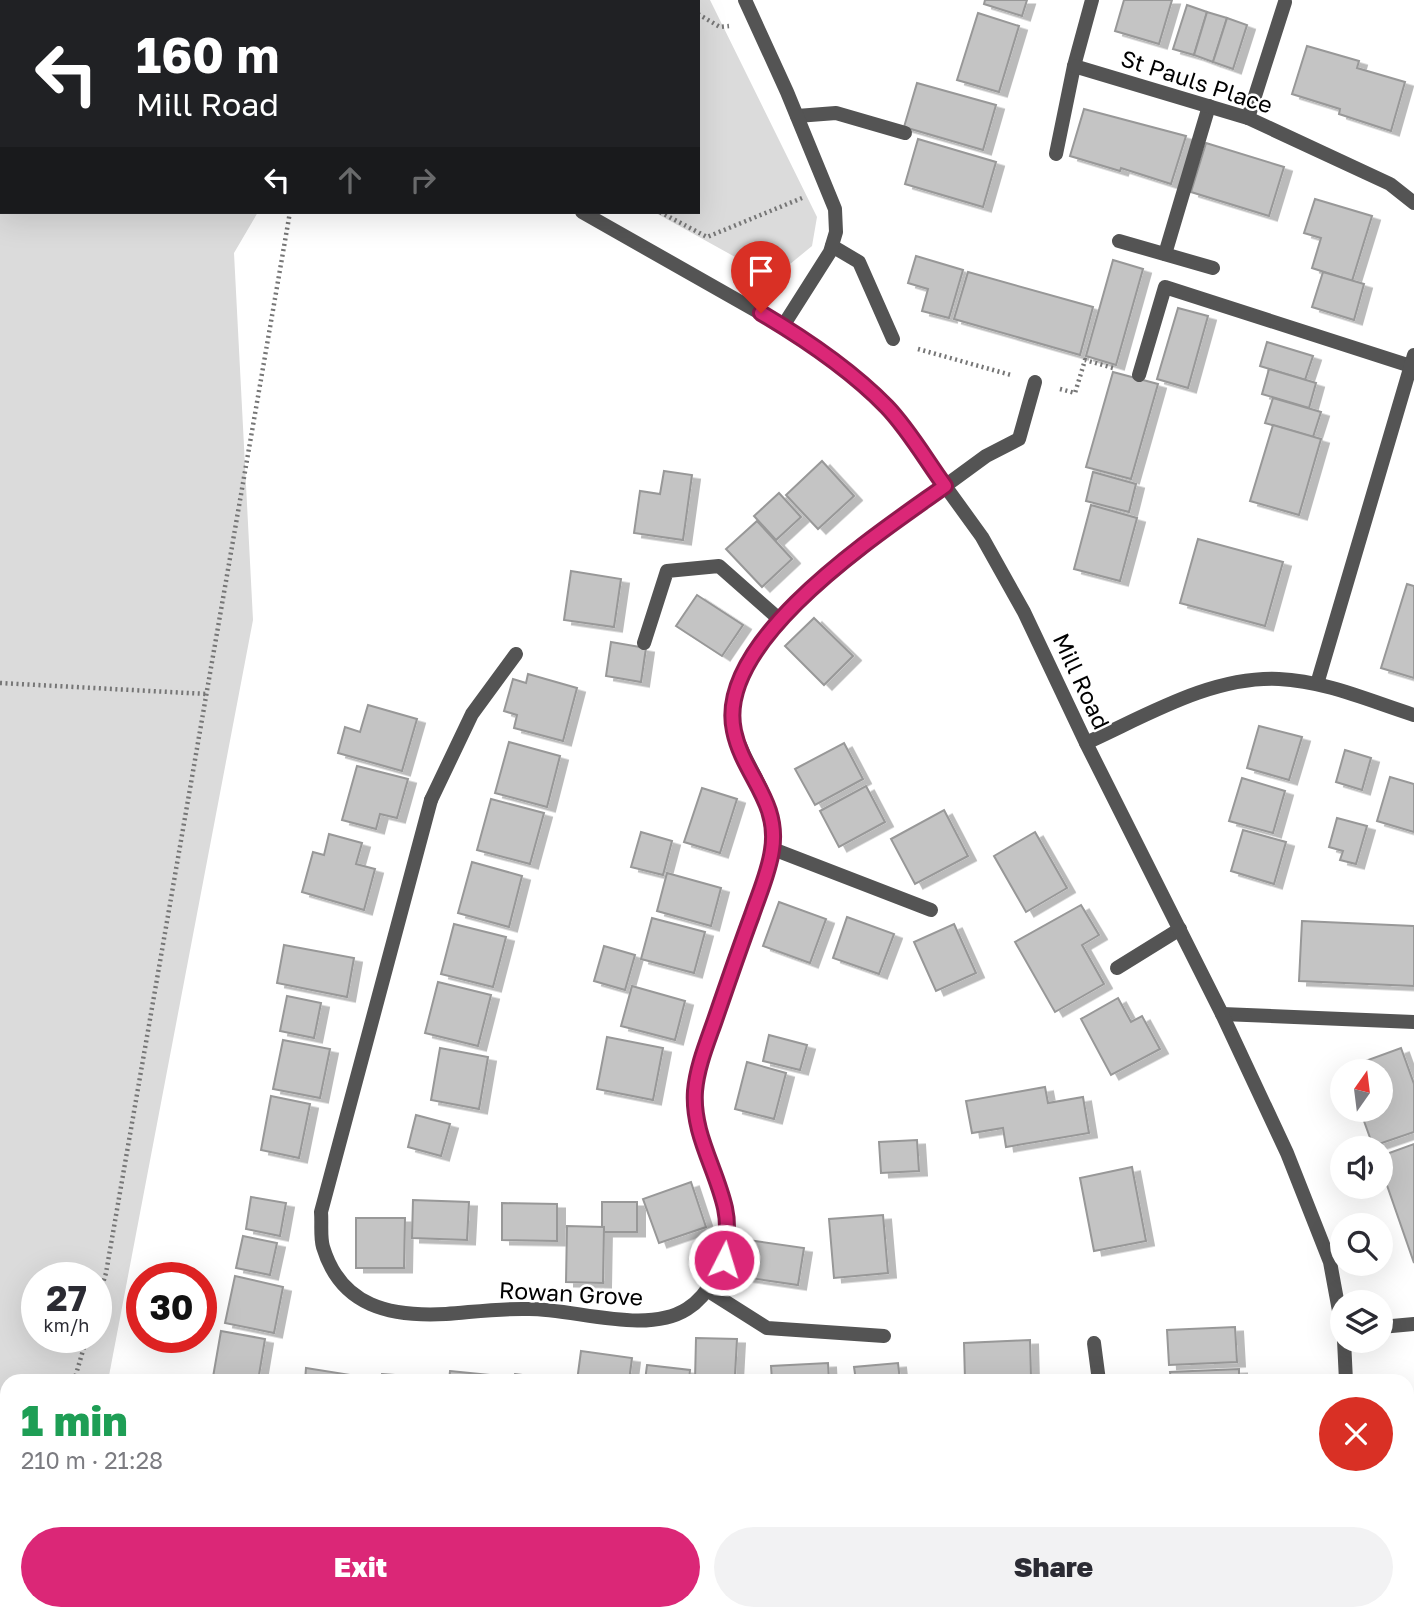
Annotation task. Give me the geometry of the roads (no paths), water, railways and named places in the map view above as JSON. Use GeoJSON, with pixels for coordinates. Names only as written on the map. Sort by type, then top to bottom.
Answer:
{"type":"FeatureCollection","features":[{"type":"Feature","properties":{"kind":"street"},"geometry":{"type":"LineString","coordinates":[[745,0],[835,209],[836,232],[832,246],[815,278],[783,326]]}},
{"type":"Feature","properties":{"kind":"street"},"geometry":{"type":"LineString","coordinates":[[1056,154],[1074,66],[1092,0]]}},
{"type":"Feature","properties":{"kind":"street"},"geometry":{"type":"LineString","coordinates":[[1248,118],[1285,2]]}},
{"type":"Feature","properties":{"kind":"street","name":"St Pauls Place"},"geometry":{"type":"LineString","coordinates":[[1074,66],[1248,118],[1390,184],[1414,203]]}},
{"type":"Feature","properties":{"kind":"street"},"geometry":{"type":"LineString","coordinates":[[1166,254],[1209,106]]}},
{"type":"Feature","properties":{"kind":"street"},"geometry":{"type":"LineString","coordinates":[[797,116],[836,113],[905,133]]}},
{"type":"Feature","properties":{"kind":"street","name":"Mill Road"},"geometry":{"type":"LineString","coordinates":[[586,214],[783,326],[843,369],[888,407],[982,537],[1024,612],[1086,743],[1222,1014],[1287,1153],[1330,1262],[1335,1290]]}},
{"type":"Feature","properties":{"kind":"street"},"geometry":{"type":"LineString","coordinates":[[1118,241],[1213,268]]}},
{"type":"Feature","properties":{"kind":"street"},"geometry":{"type":"LineString","coordinates":[[832,246],[859,262],[893,339]]}},
{"type":"Feature","properties":{"kind":"street"},"geometry":{"type":"LineString","coordinates":[[1139,375],[1165,287],[1413,363],[1317,684]]}},
{"type":"Feature","properties":{"kind":"street","name":"Rowan Grove"},"geometry":{"type":"LineString","coordinates":[[516,654],[472,714],[431,800],[321,1212],[323,1246],[339,1279],[361,1299],[387,1312],[419,1315],[528,1309],[576,1312],[626,1321],[660,1319],[687,1309],[707,1290],[724,1260],[728,1235],[725,1208],[697,1127],[695,1091],[702,1056],[773,849],[772,814],[734,732],[732,706],[739,681],[753,654],[779,619],[861,547],[986,456],[1019,439],[1035,382]]}},
{"type":"Feature","properties":{"kind":"street"},"geometry":{"type":"LineString","coordinates":[[644,643],[667,571],[719,566],[779,619]]}},
{"type":"Feature","properties":{"kind":"street"},"geometry":{"type":"LineString","coordinates":[[1086,743],[1186,698],[1229,684],[1277,679],[1317,684],[1414,715]]}},
{"type":"Feature","properties":{"kind":"street"},"geometry":{"type":"LineString","coordinates":[[773,849],[931,910]]}},
{"type":"Feature","properties":{"kind":"street"},"geometry":{"type":"LineString","coordinates":[[1117,968],[1180,929]]}},
{"type":"Feature","properties":{"kind":"street"},"geometry":{"type":"LineString","coordinates":[[1222,1014],[1414,1022]]}},
{"type":"Feature","properties":{"kind":"street"},"geometry":{"type":"LineString","coordinates":[[707,1290],[767,1328],[884,1336]]}},
{"type":"Feature","properties":{"kind":"street"},"geometry":{"type":"LineString","coordinates":[[1393,1326],[1414,1324]]}},
{"type":"Feature","properties":{"kind":"street"},"geometry":{"type":"LineString","coordinates":[[1094,1343],[1098,1374]]}},
{"type":"Feature","properties":{"kind":"street"},"geometry":{"type":"LineString","coordinates":[[1344,1353],[1345,1374]]}}]}
